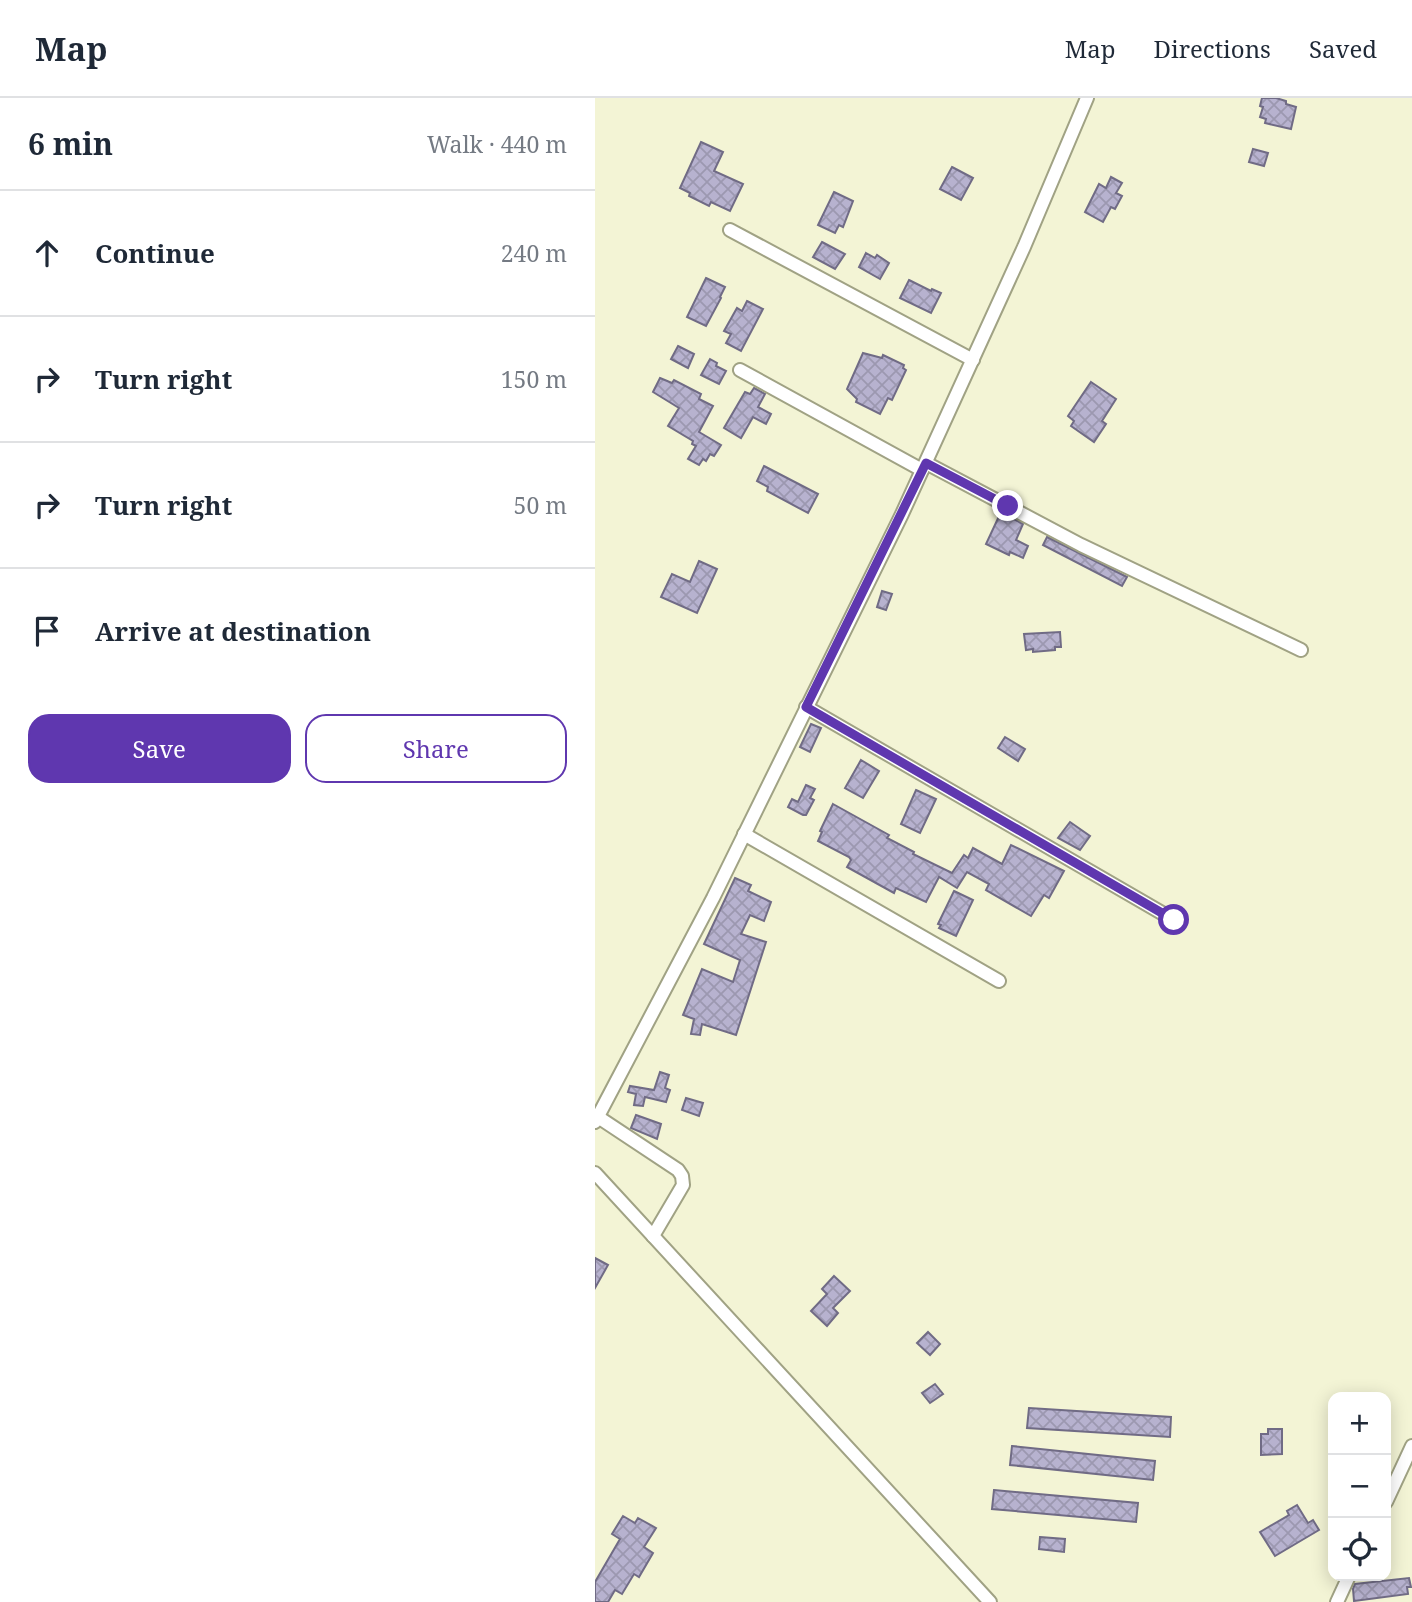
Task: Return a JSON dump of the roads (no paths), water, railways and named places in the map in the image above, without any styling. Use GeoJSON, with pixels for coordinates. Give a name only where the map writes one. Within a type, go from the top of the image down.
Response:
{"type":"FeatureCollection","features":[{"type":"Feature","properties":{"kind":"street"},"geometry":{"type":"LineString","coordinates":[[653,1236],[683,1185],[682,1176],[678,1170],[596,1120],[707,910],[924,467],[1063,160],[1087,98]]}},
{"type":"Feature","properties":{"kind":"street"},"geometry":{"type":"LineString","coordinates":[[730,230],[973,360]]}},
{"type":"Feature","properties":{"kind":"street"},"geometry":{"type":"LineString","coordinates":[[740,370],[924,467],[1301,650]]}},
{"type":"Feature","properties":{"kind":"street"},"geometry":{"type":"LineString","coordinates":[[806,707],[1174,920]]}},
{"type":"Feature","properties":{"kind":"street"},"geometry":{"type":"LineString","coordinates":[[744,834],[999,981]]}},
{"type":"Feature","properties":{"kind":"street"},"geometry":{"type":"LineString","coordinates":[[595,1173],[989,1602]]}},
{"type":"Feature","properties":{"kind":"street"},"geometry":{"type":"LineString","coordinates":[[1391,1491],[1412,1446]]}},
{"type":"Feature","properties":{"kind":"street"},"geometry":{"type":"LineString","coordinates":[[1337,1602],[1347,1581]]}}]}
